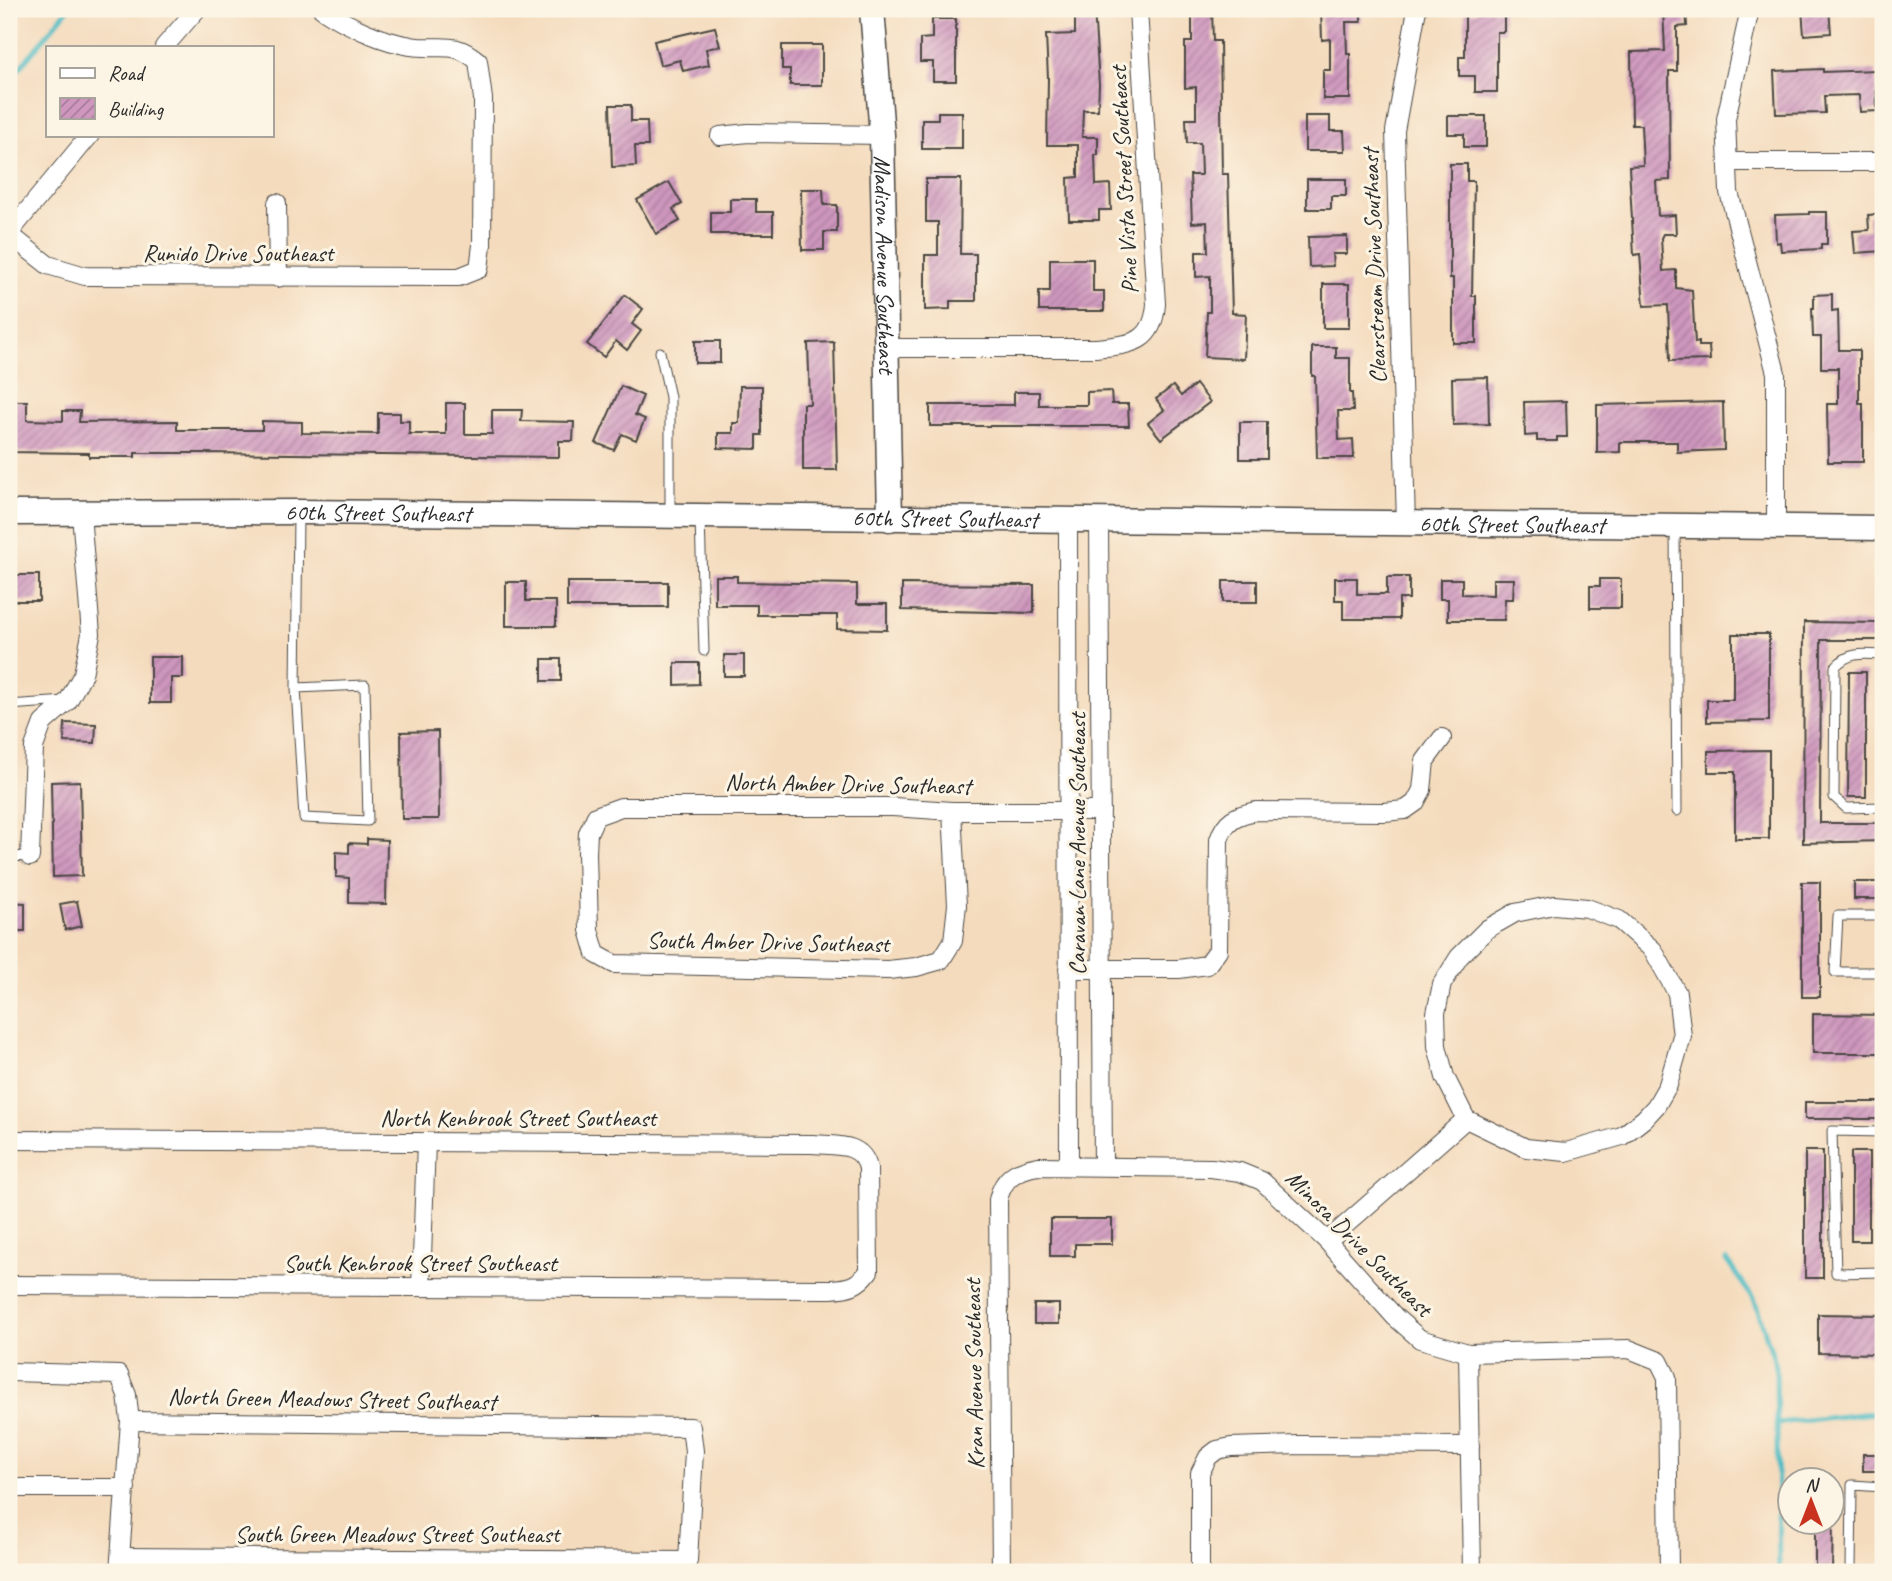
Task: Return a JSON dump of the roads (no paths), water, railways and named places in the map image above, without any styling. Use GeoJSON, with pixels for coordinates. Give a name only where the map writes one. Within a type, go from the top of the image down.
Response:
{"type":"FeatureCollection","features":[{"type":"Feature","properties":{"kind":"main road","name":"Madison Avenue Southeast"},"geometry":{"type":"LineString","coordinates":[[872,9],[881,135],[890,519]]}},
{"type":"Feature","properties":{"kind":"main road","name":"60th Street Southeast"},"geometry":{"type":"LineString","coordinates":[[9,513],[298,512],[1883,528]]}},
{"type":"Feature","properties":{"kind":"street"},"geometry":{"type":"LineString","coordinates":[[165,46],[197,9]]}},
{"type":"Feature","properties":{"kind":"street","name":"Runido Drive Southeast"},"geometry":{"type":"LineString","coordinates":[[9,234],[48,265],[85,276],[459,277],[479,270],[482,245],[483,99],[478,61],[455,47],[411,47],[348,24],[322,9]]}},
{"type":"Feature","properties":{"kind":"street","name":"Pine Vista Street Southeast"},"geometry":{"type":"LineString","coordinates":[[885,348],[1096,348],[1126,344],[1144,338],[1155,320],[1156,294],[1138,9]]}},
{"type":"Feature","properties":{"kind":"street","name":"Clearstream Drive Southeast"},"geometry":{"type":"LineString","coordinates":[[1406,524],[1395,131],[1417,9]]}},
{"type":"Feature","properties":{"kind":"street"},"geometry":{"type":"LineString","coordinates":[[1751,9],[1726,119],[1729,192],[1776,373],[1776,527]]}},
{"type":"Feature","properties":{"kind":"street"},"geometry":{"type":"LineString","coordinates":[[720,136],[748,133],[881,135]]}},
{"type":"Feature","properties":{"kind":"street"},"geometry":{"type":"LineString","coordinates":[[9,234],[89,136]]}},
{"type":"Feature","properties":{"kind":"street"},"geometry":{"type":"LineString","coordinates":[[1728,162],[1877,162]]}},
{"type":"Feature","properties":{"kind":"street"},"geometry":{"type":"LineString","coordinates":[[277,203],[278,278]]}},
{"type":"Feature","properties":{"kind":"street"},"geometry":{"type":"LineString","coordinates":[[30,856],[34,747],[43,723],[68,701],[83,674],[91,634],[81,513]]}},
{"type":"Feature","properties":{"kind":"street","name":"Caravan Lane Avenue Southeast"},"geometry":{"type":"LineString","coordinates":[[1068,521],[1069,1166]]}},
{"type":"Feature","properties":{"kind":"street","name":"Caravan Lane Avenue Southeast"},"geometry":{"type":"LineString","coordinates":[[1099,521],[1103,1166]]}},
{"type":"Feature","properties":{"kind":"street"},"geometry":{"type":"LineString","coordinates":[[1068,969],[1179,970],[1207,965],[1218,950],[1219,840],[1222,829],[1230,819],[1256,811],[1405,810],[1415,803],[1422,790],[1425,761],[1442,738]]}},
{"type":"Feature","properties":{"kind":"street","name":"North Amber Drive Southeast"},"geometry":{"type":"LineString","coordinates":[[596,954],[589,929],[588,833],[596,816],[621,807],[894,807],[952,811],[1101,811]]}},
{"type":"Feature","properties":{"kind":"street","name":"South Amber Drive Southeast"},"geometry":{"type":"LineString","coordinates":[[596,954],[614,964],[888,970],[916,967],[941,960],[953,941],[957,905],[952,811]]}},
{"type":"Feature","properties":{"kind":"street"},"geometry":{"type":"LineString","coordinates":[[1554,905],[1587,908],[1619,920],[1654,950],[1677,993],[1682,1036],[1668,1086],[1644,1119],[1622,1136],[1566,1152],[1525,1148],[1466,1119],[1445,1077],[1437,1046],[1436,1013],[1442,984],[1459,957],[1487,929],[1515,913],[1554,905]]}},
{"type":"Feature","properties":{"kind":"street"},"geometry":{"type":"LineString","coordinates":[[1327,1241],[1466,1119]]}},
{"type":"Feature","properties":{"kind":"street","name":"North Kenbrook Street Southeast"},"geometry":{"type":"LineString","coordinates":[[9,1140],[813,1144],[846,1147],[859,1151],[866,1157],[869,1271],[860,1284],[847,1289],[831,1289]]}},
{"type":"Feature","properties":{"kind":"street"},"geometry":{"type":"LineString","coordinates":[[421,1287],[426,1142]]}},
{"type":"Feature","properties":{"kind":"street","name":"Minosa Drive Southeast"},"geometry":{"type":"LineString","coordinates":[[1008,1179],[1020,1170],[1038,1166],[1212,1168],[1240,1172],[1262,1181],[1327,1241],[1395,1317],[1420,1339],[1468,1353],[1629,1349],[1659,1362],[1667,1377],[1669,1572]]}},
{"type":"Feature","properties":{"kind":"street","name":"Kran Avenue Southeast"},"geometry":{"type":"LineString","coordinates":[[1000,1572],[998,1233],[1000,1189],[1008,1179]]}},
{"type":"Feature","properties":{"kind":"street","name":"South Kenbrook Street Southeast"},"geometry":{"type":"LineString","coordinates":[[9,1285],[831,1289]]}},
{"type":"Feature","properties":{"kind":"street"},"geometry":{"type":"LineString","coordinates":[[1468,1353],[1472,1572]]}},
{"type":"Feature","properties":{"kind":"street"},"geometry":{"type":"LineString","coordinates":[[9,1372],[119,1376],[127,1395],[131,1421],[120,1564]]}},
{"type":"Feature","properties":{"kind":"street","name":"North Green Meadows Street Southeast"},"geometry":{"type":"LineString","coordinates":[[131,1421],[691,1427],[694,1451],[688,1561]]}},
{"type":"Feature","properties":{"kind":"street"},"geometry":{"type":"LineString","coordinates":[[1200,1572],[1199,1473],[1208,1457],[1217,1450],[1231,1447],[1301,1445],[1469,1446]]}},
{"type":"Feature","properties":{"kind":"street"},"geometry":{"type":"LineString","coordinates":[[9,1488],[126,1488]]}},
{"type":"Feature","properties":{"kind":"street","name":"South Green Meadows Street Southeast"},"geometry":{"type":"LineString","coordinates":[[120,1564],[688,1561]]}},
{"type":"Feature","properties":{"kind":"lane"},"geometry":{"type":"LineString","coordinates":[[660,352],[670,397],[670,516]]}},
{"type":"Feature","properties":{"kind":"lane"},"geometry":{"type":"LineString","coordinates":[[296,688],[365,685],[368,821],[304,818],[296,688],[298,512]]}},
{"type":"Feature","properties":{"kind":"lane"},"geometry":{"type":"LineString","coordinates":[[700,517],[704,651]]}},
{"type":"Feature","properties":{"kind":"lane"},"geometry":{"type":"LineString","coordinates":[[1675,527],[1677,811]]}},
{"type":"Feature","properties":{"kind":"lane"},"geometry":{"type":"LineString","coordinates":[[1883,655],[1861,654],[1843,658],[1835,667],[1834,797],[1846,808],[1883,807]]}},
{"type":"Feature","properties":{"kind":"lane"},"geometry":{"type":"LineString","coordinates":[[9,705],[68,701]]}},
{"type":"Feature","properties":{"kind":"lane"},"geometry":{"type":"LineString","coordinates":[[9,856],[30,856]]}},
{"type":"Feature","properties":{"kind":"lane"},"geometry":{"type":"LineString","coordinates":[[1883,916],[1838,916],[1835,972],[1883,972]]}},
{"type":"Feature","properties":{"kind":"lane"},"geometry":{"type":"LineString","coordinates":[[1883,1132],[1832,1131],[1836,1273],[1883,1272]]}},
{"type":"Feature","properties":{"kind":"lane"},"geometry":{"type":"LineString","coordinates":[[1851,1572],[1852,1485],[1883,1487]]}},
{"type":"Feature","properties":{"kind":"waterway"},"geometry":{"type":"LineString","coordinates":[[9,81],[68,9]]}},
{"type":"Feature","properties":{"kind":"waterway"},"geometry":{"type":"LineString","coordinates":[[1726,1260],[1755,1301],[1776,1366],[1779,1572]]}},
{"type":"Feature","properties":{"kind":"waterway"},"geometry":{"type":"LineString","coordinates":[[1777,1423],[1883,1412]]}}]}
